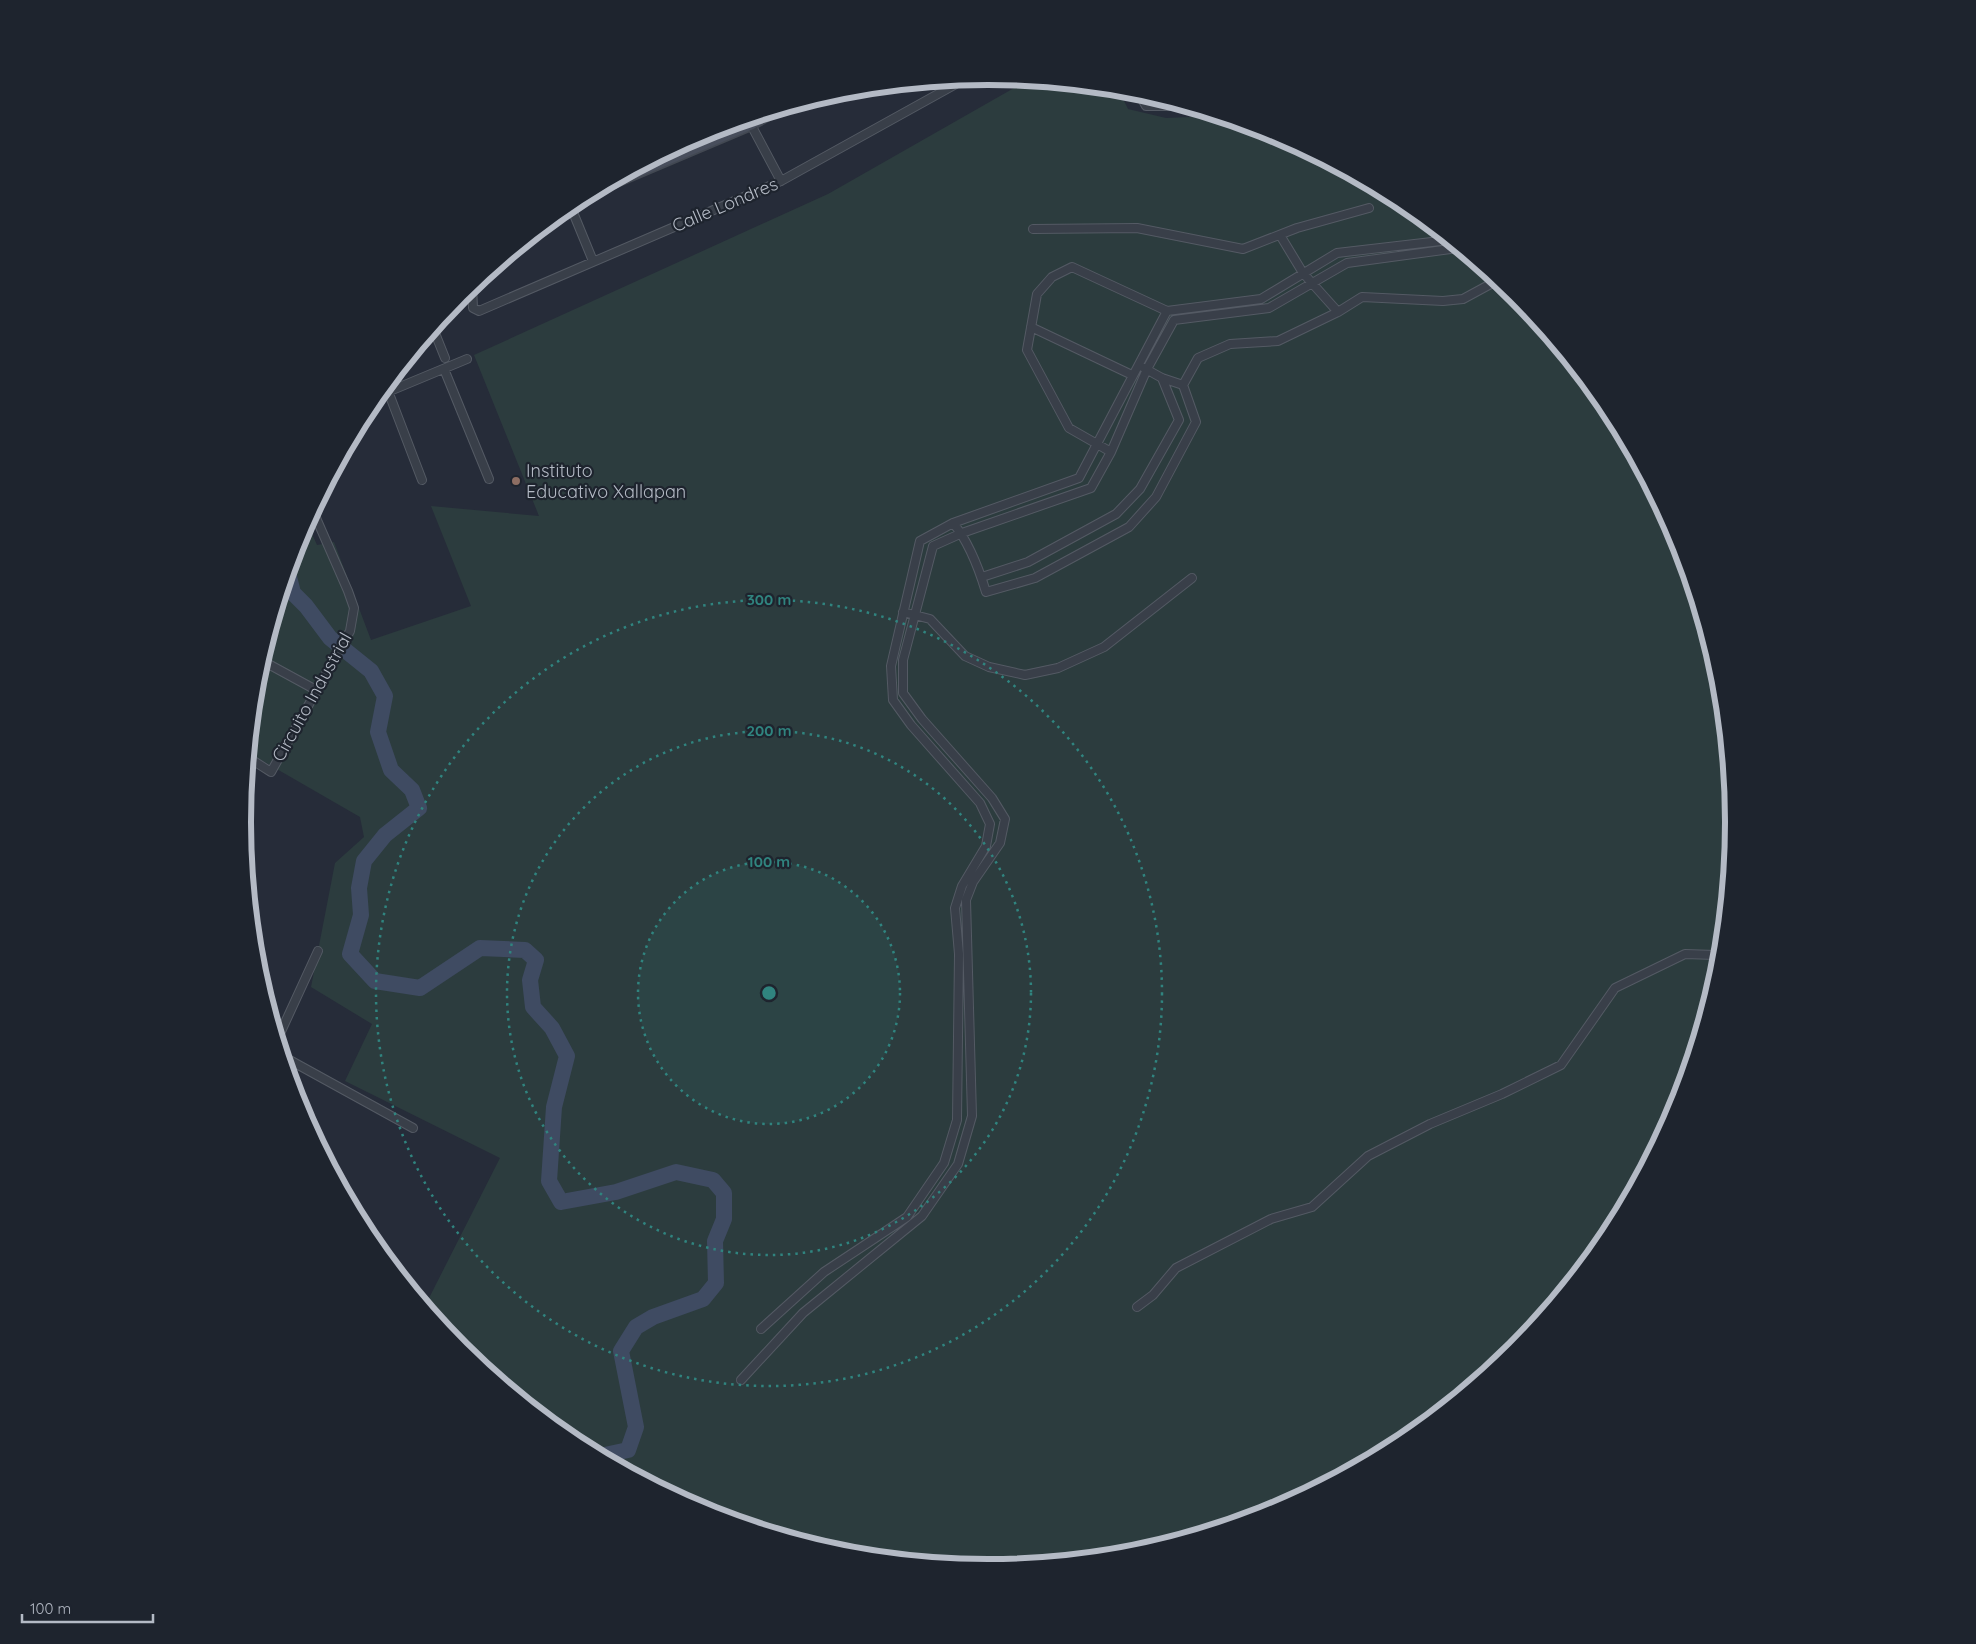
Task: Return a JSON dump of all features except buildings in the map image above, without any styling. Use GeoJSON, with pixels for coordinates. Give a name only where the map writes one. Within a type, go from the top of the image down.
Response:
{"type":"FeatureCollection","features":[{"type":"Feature","properties":{"kind":"street","name":"Calle Londres"},"geometry":{"type":"LineString","coordinates":[[472,296],[473,308],[479,311],[781,181],[948,87]]}},
{"type":"Feature","properties":{"kind":"street"},"geometry":{"type":"LineString","coordinates":[[1144,102],[1146,106],[1162,106]]}},
{"type":"Feature","properties":{"kind":"street"},"geometry":{"type":"LineString","coordinates":[[751,124],[781,181]]}},
{"type":"Feature","properties":{"kind":"street"},"geometry":{"type":"LineString","coordinates":[[1033,229],[1137,228],[1243,249],[1297,228],[1369,208]]}},
{"type":"Feature","properties":{"kind":"street"},"geometry":{"type":"LineString","coordinates":[[573,213],[593,261]]}},
{"type":"Feature","properties":{"kind":"street"},"geometry":{"type":"LineString","coordinates":[[1280,235],[1303,273],[1338,312]]}},
{"type":"Feature","properties":{"kind":"street"},"geometry":{"type":"LineString","coordinates":[[1111,452],[1069,428],[1027,350],[1037,294],[1052,276],[1072,267],[1167,311],[1261,299],[1337,253],[1442,241]]}},
{"type":"Feature","properties":{"kind":"street"},"geometry":{"type":"LineString","coordinates":[[741,1380],[803,1313],[922,1216],[958,1164],[972,1116],[966,900],[973,882],[1000,843],[1005,819],[992,798],[922,719],[903,693],[904,660],[933,546],[962,533],[1092,488],[1111,452],[1147,369],[1174,320],[1270,308],[1347,263],[1451,249]]}},
{"type":"Feature","properties":{"kind":"street"},"geometry":{"type":"LineString","coordinates":[[953,523],[962,533],[982,577],[986,592],[1035,578],[1129,527],[1156,497],[1196,422],[1183,385],[1198,358],[1230,344],[1278,341],[1338,312],[1362,297],[1444,301],[1463,299],[1491,284]]}},
{"type":"Feature","properties":{"kind":"street"},"geometry":{"type":"LineString","coordinates":[[761,1329],[824,1272],[906,1218],[944,1163],[957,1120],[958,954],[955,908],[962,886],[986,846],[990,824],[980,803],[910,725],[892,700],[891,666],[920,541],[953,523],[1079,478],[1167,311]]}},
{"type":"Feature","properties":{"kind":"street"},"geometry":{"type":"LineString","coordinates":[[1031,327],[1132,375]]}},
{"type":"Feature","properties":{"kind":"street"},"geometry":{"type":"LineString","coordinates":[[436,334],[445,358]]}},
{"type":"Feature","properties":{"kind":"street"},"geometry":{"type":"LineString","coordinates":[[391,390],[467,359]]}},
{"type":"Feature","properties":{"kind":"street"},"geometry":{"type":"LineString","coordinates":[[1137,366],[1147,369],[1162,378],[1183,385]]}},
{"type":"Feature","properties":{"kind":"street"},"geometry":{"type":"LineString","coordinates":[[444,369],[489,479]]}},
{"type":"Feature","properties":{"kind":"street"},"geometry":{"type":"LineString","coordinates":[[982,577],[1028,562],[1116,514],[1140,489],[1179,420],[1162,378]]}},
{"type":"Feature","properties":{"kind":"street"},"geometry":{"type":"LineString","coordinates":[[389,393],[422,480]]}},
{"type":"Feature","properties":{"kind":"street","name":"Circuito Industrial"},"geometry":{"type":"LineString","coordinates":[[254,761],[271,772],[350,631],[354,608],[317,519]]}},
{"type":"Feature","properties":{"kind":"street"},"geometry":{"type":"LineString","coordinates":[[903,612],[930,619],[965,656],[989,667],[1024,675],[1058,668],[1104,648],[1192,578]]}},
{"type":"Feature","properties":{"kind":"street"},"geometry":{"type":"LineString","coordinates":[[268,664],[316,690]]}},
{"type":"Feature","properties":{"kind":"street"},"geometry":{"type":"LineString","coordinates":[[281,1031],[318,952]]}},
{"type":"Feature","properties":{"kind":"street"},"geometry":{"type":"LineString","coordinates":[[1137,1307],[1153,1295],[1176,1268],[1271,1219],[1312,1207],[1368,1156],[1430,1124],[1502,1094],[1561,1065],[1615,988],[1686,954],[1713,955]]}},
{"type":"Feature","properties":{"kind":"street"},"geometry":{"type":"LineString","coordinates":[[291,1061],[413,1128]]}},
{"type":"Feature","properties":{"kind":"shaded area"},"geometry":{"type":"Polygon","coordinates":[[[1017,86],[1084,91],[1122,97],[1128,109],[1166,118],[1201,117],[1270,141],[1286,148],[1286,151],[1291,151],[1314,161],[1397,209],[1437,237],[1509,301],[1573,373],[1601,413],[1649,496],[1669,540],[1686,585],[1700,631],[1711,678],[1719,726],[1723,774],[1725,822],[1719,918],[1711,966],[1700,1013],[1686,1059],[1669,1104],[1649,1148],[1626,1191],[1573,1271],[1542,1308],[1474,1376],[1437,1407],[1397,1435],[1314,1483],[1270,1503],[1225,1520],[1179,1534],[1132,1545],[1084,1553],[1036,1557],[988,1559],[892,1553],[844,1545],[797,1534],[751,1520],[706,1503],[662,1483],[619,1460],[579,1435],[539,1407],[502,1376],[467,1343],[428,1301],[500,1158],[345,1081],[372,1024],[311,987],[335,863],[364,837],[360,817],[254,756],[257,726],[265,678],[276,631],[290,585],[311,532],[317,545],[334,542],[371,640],[471,606],[431,506],[539,516],[474,355],[828,194],[1017,86]]]}},
{"type":"Feature","properties":{"kind":"waterway"},"geometry":{"type":"LineString","coordinates":[[291,583],[293,593],[306,606],[330,638],[371,671],[385,696],[378,732],[391,770],[412,790],[419,808],[385,835],[364,861],[359,888],[361,915],[350,954],[375,981],[420,988],[480,948],[525,950],[536,960],[530,980],[533,1007],[552,1028],[567,1056],[554,1107],[549,1181],[561,1202],[616,1192],[676,1172],[713,1180],[724,1193],[724,1219],[715,1241],[716,1283],[703,1299],[653,1317],[636,1327],[621,1351],[636,1427],[628,1450],[609,1454]]}},
{"type":"Feature","properties":{"kind":"place","name":"Instituto Educativo Xallapan"},"geometry":{"type":"Point","coordinates":[516,481]}}]}
